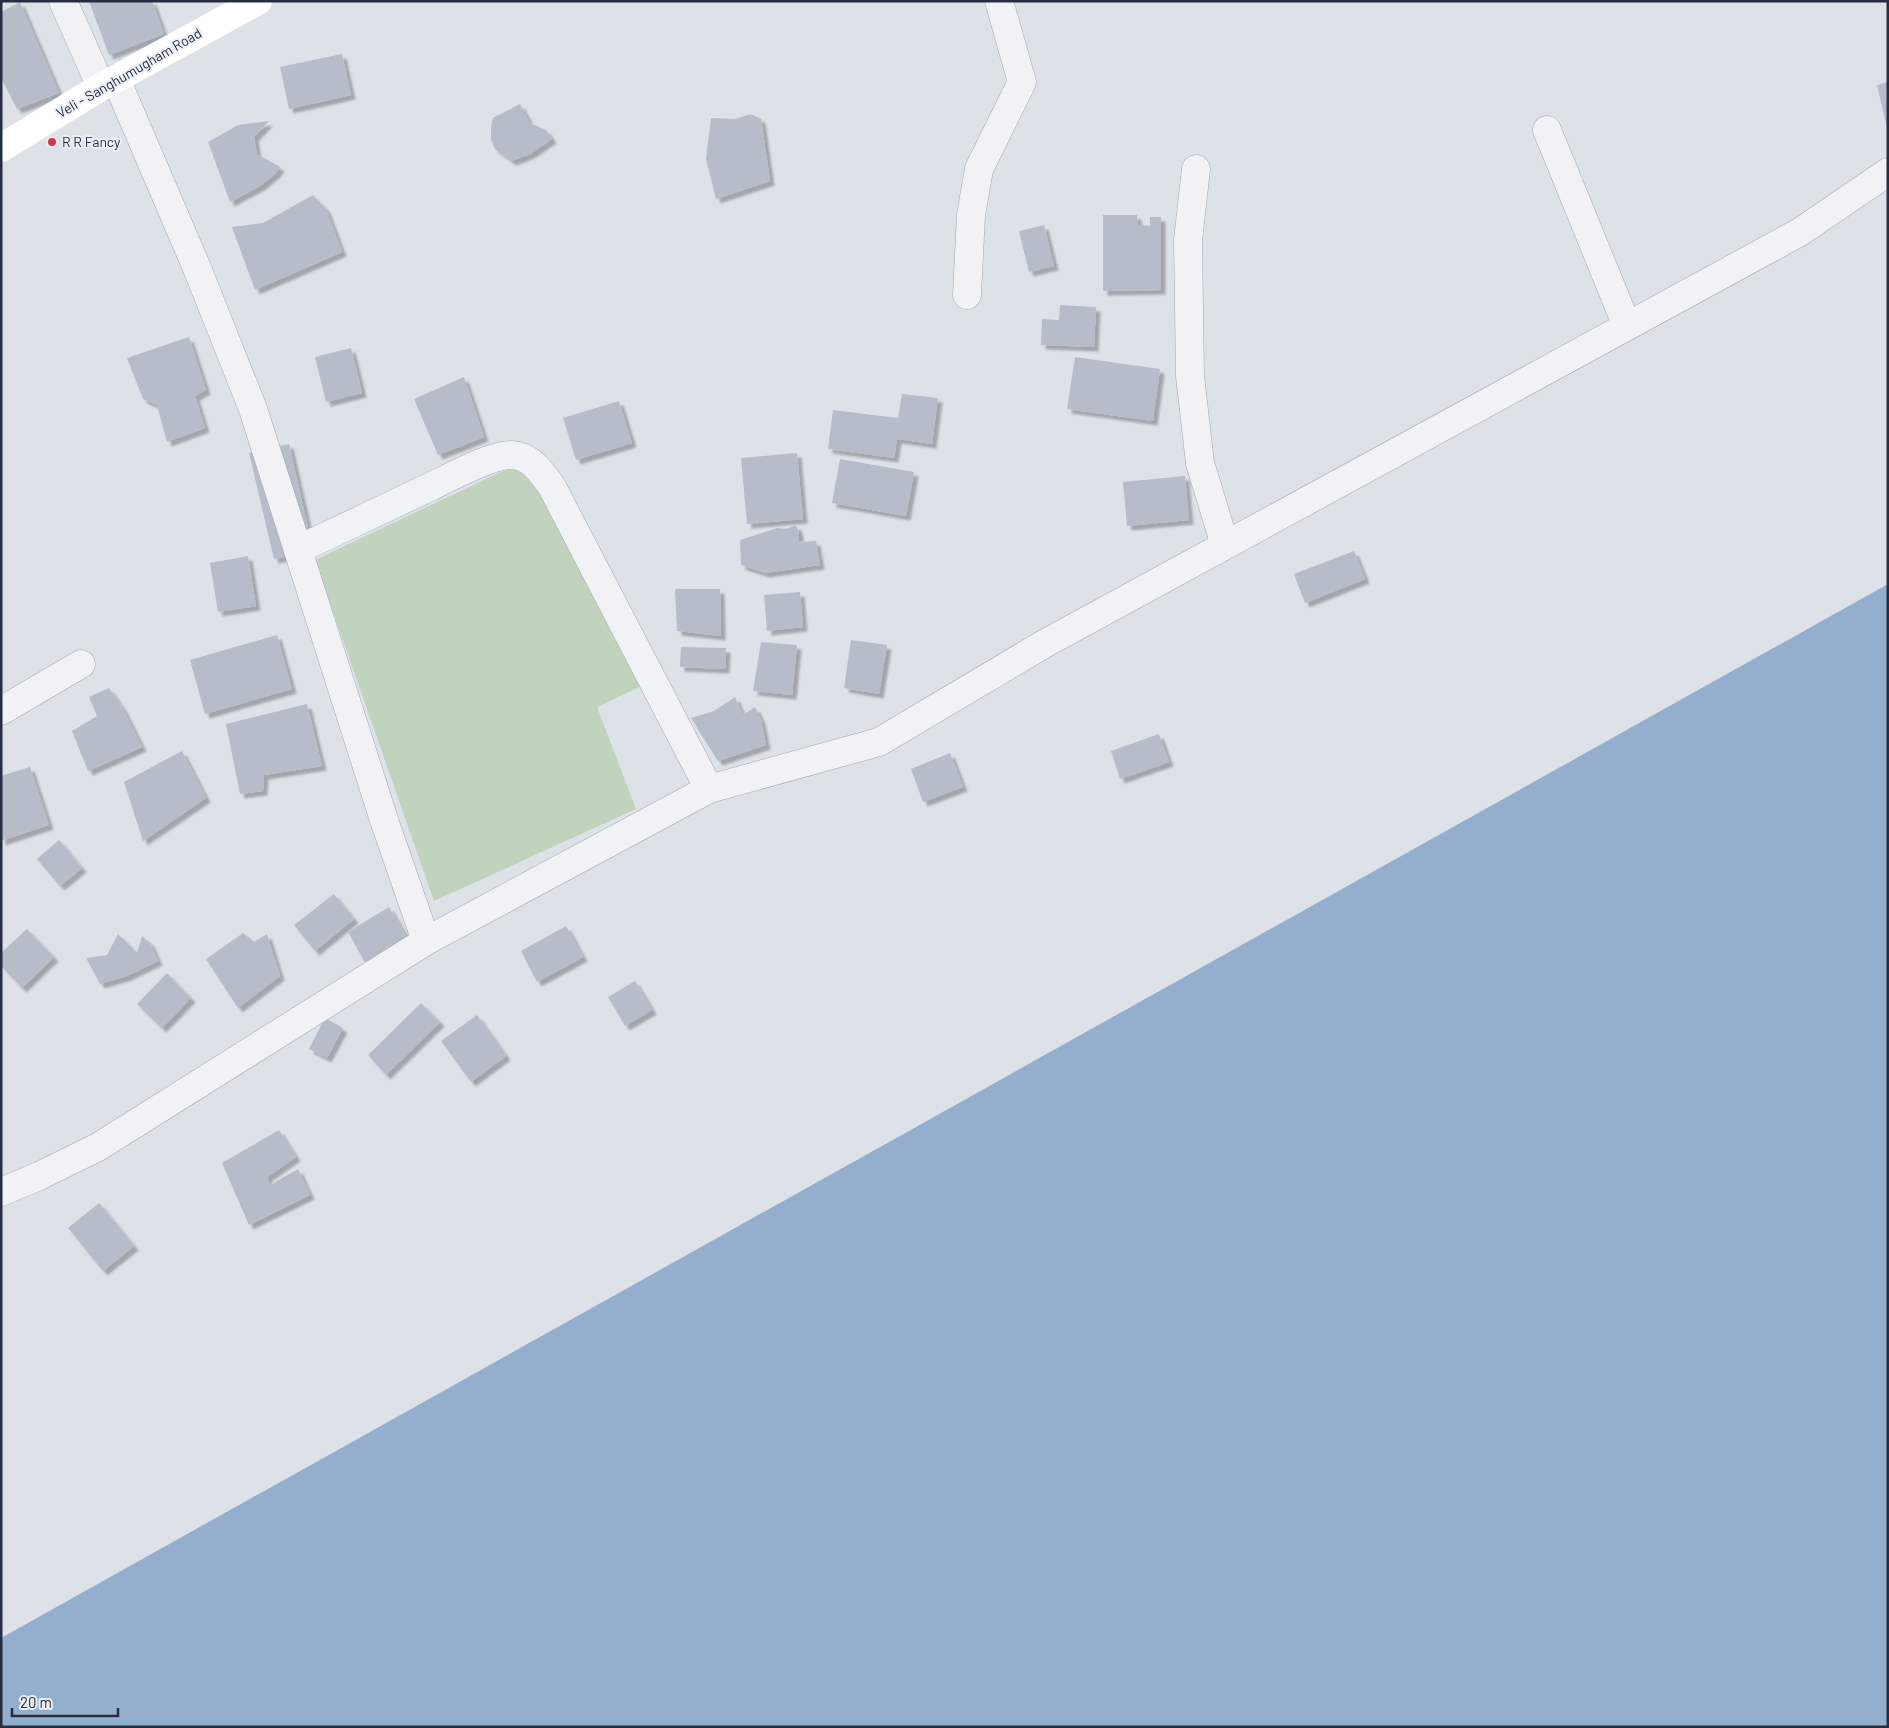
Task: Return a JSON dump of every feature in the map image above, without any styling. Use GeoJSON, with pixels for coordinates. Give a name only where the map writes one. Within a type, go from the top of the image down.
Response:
{"type":"FeatureCollection","features":[{"type":"Feature","properties":{"kind":"main road","name":"Veli - Sanghumugham Road"},"geometry":{"type":"LineString","coordinates":[[1,148],[109,83],[258,1]]}},
{"type":"Feature","properties":{"kind":"street"},"geometry":{"type":"LineString","coordinates":[[62,1],[109,83],[197,268],[254,409],[384,820],[426,941]]}},
{"type":"Feature","properties":{"kind":"street"},"geometry":{"type":"LineString","coordinates":[[967,295],[972,215],[980,169],[1022,82],[999,1]]}},
{"type":"Feature","properties":{"kind":"street"},"geometry":{"type":"LineString","coordinates":[[1547,130],[1627,326]]}},
{"type":"Feature","properties":{"kind":"street"},"geometry":{"type":"LineString","coordinates":[[1196,169],[1188,240],[1190,376],[1200,463],[1225,546]]}},
{"type":"Feature","properties":{"kind":"street"},"geometry":{"type":"LineString","coordinates":[[1,1192],[98,1147],[426,941],[709,789],[879,742],[1044,644],[1800,232],[1888,172]]}},
{"type":"Feature","properties":{"kind":"street"},"geometry":{"type":"LineString","coordinates":[[299,549],[453,476],[498,457],[513,455],[524,458],[537,466],[552,487],[709,789]]}},
{"type":"Feature","properties":{"kind":"street"},"geometry":{"type":"LineString","coordinates":[[1,711],[81,664]]}},
{"type":"Feature","properties":{"kind":"green space"},"geometry":{"type":"Polygon","coordinates":[[[524,461],[640,687],[597,707],[636,809],[434,901],[315,560],[524,461]]]}},
{"type":"Feature","properties":{"kind":"water"},"geometry":{"type":"Polygon","coordinates":[[[1888,584],[1888,1727],[1,1727],[1,1638],[1888,584]]]}},
{"type":"Feature","properties":{"kind":"building"},"geometry":{"type":"Polygon","coordinates":[[[89,1],[152,1],[164,34],[109,55],[89,1]]]}},
{"type":"Feature","properties":{"kind":"building"},"geometry":{"type":"Polygon","coordinates":[[[20,2],[59,93],[17,109],[1,78],[1,12],[20,2]]]}},
{"type":"Feature","properties":{"kind":"building"},"geometry":{"type":"Polygon","coordinates":[[[342,54],[351,95],[289,109],[280,67],[342,54]]]}},
{"type":"Feature","properties":{"kind":"building"},"geometry":{"type":"Polygon","coordinates":[[[1888,82],[1888,128],[1887,128],[1877,85],[1888,82]]]}},
{"type":"Feature","properties":{"kind":"building"},"geometry":{"type":"Polygon","coordinates":[[[520,104],[530,123],[546,130],[552,139],[530,154],[512,161],[495,149],[491,139],[491,127],[493,118],[520,104]]]}},
{"type":"Feature","properties":{"kind":"building"},"geometry":{"type":"Polygon","coordinates":[[[750,114],[761,119],[770,181],[716,199],[706,159],[711,118],[735,119],[750,114]]]}},
{"type":"Feature","properties":{"kind":"building"},"geometry":{"type":"Polygon","coordinates":[[[269,121],[254,137],[257,154],[280,167],[275,174],[260,186],[230,202],[208,142],[238,125],[269,121]]]}},
{"type":"Feature","properties":{"kind":"building"},"geometry":{"type":"Polygon","coordinates":[[[313,195],[326,209],[342,252],[255,290],[232,227],[263,223],[313,195]]]}},
{"type":"Feature","properties":{"kind":"building"},"geometry":{"type":"Polygon","coordinates":[[[1103,215],[1137,215],[1138,225],[1150,226],[1150,217],[1161,217],[1161,290],[1103,291],[1103,215]]]}},
{"type":"Feature","properties":{"kind":"building"},"geometry":{"type":"Polygon","coordinates":[[[1044,225],[1054,266],[1029,272],[1019,231],[1044,225]]]}},
{"type":"Feature","properties":{"kind":"building"},"geometry":{"type":"Polygon","coordinates":[[[1060,305],[1096,307],[1094,347],[1041,345],[1042,319],[1059,320],[1060,305]]]}},
{"type":"Feature","properties":{"kind":"building"},"geometry":{"type":"Polygon","coordinates":[[[189,337],[206,390],[195,396],[205,428],[167,442],[157,405],[143,399],[127,358],[189,337]]]}},
{"type":"Feature","properties":{"kind":"building"},"geometry":{"type":"Polygon","coordinates":[[[351,348],[362,393],[326,402],[315,357],[351,348]]]}},
{"type":"Feature","properties":{"kind":"building"},"geometry":{"type":"Polygon","coordinates":[[[1075,357],[1160,369],[1153,421],[1067,409],[1075,357]]]}},
{"type":"Feature","properties":{"kind":"building"},"geometry":{"type":"Polygon","coordinates":[[[464,377],[484,437],[438,455],[414,399],[464,377]]]}},
{"type":"Feature","properties":{"kind":"building"},"geometry":{"type":"Polygon","coordinates":[[[902,394],[938,398],[932,444],[897,439],[894,458],[828,449],[833,410],[898,418],[902,394]]]}},
{"type":"Feature","properties":{"kind":"building"},"geometry":{"type":"Polygon","coordinates":[[[619,401],[632,443],[576,460],[563,418],[619,401]]]}},
{"type":"Feature","properties":{"kind":"building"},"geometry":{"type":"Polygon","coordinates":[[[289,444],[313,550],[274,559],[249,453],[289,444]]]}},
{"type":"Feature","properties":{"kind":"building"},"geometry":{"type":"Polygon","coordinates":[[[797,453],[803,519],[747,524],[741,458],[797,453]]]}},
{"type":"Feature","properties":{"kind":"building"},"geometry":{"type":"Polygon","coordinates":[[[840,459],[914,472],[906,516],[832,503],[840,459]]]}},
{"type":"Feature","properties":{"kind":"building"},"geometry":{"type":"Polygon","coordinates":[[[1185,476],[1189,520],[1127,526],[1123,482],[1185,476]]]}},
{"type":"Feature","properties":{"kind":"building"},"geometry":{"type":"Polygon","coordinates":[[[796,525],[799,532],[799,542],[816,541],[820,565],[765,573],[741,565],[740,540],[777,528],[786,529],[796,525]]]}},
{"type":"Feature","properties":{"kind":"building"},"geometry":{"type":"Polygon","coordinates":[[[1354,551],[1365,579],[1305,603],[1294,574],[1354,551]]]}},
{"type":"Feature","properties":{"kind":"building"},"geometry":{"type":"Polygon","coordinates":[[[248,556],[256,606],[218,612],[210,563],[248,556]]]}},
{"type":"Feature","properties":{"kind":"building"},"geometry":{"type":"Polygon","coordinates":[[[675,589],[720,589],[721,636],[677,631],[675,589]]]}},
{"type":"Feature","properties":{"kind":"building"},"geometry":{"type":"Polygon","coordinates":[[[800,592],[803,627],[767,631],[764,595],[800,592]]]}},
{"type":"Feature","properties":{"kind":"building"},"geometry":{"type":"Polygon","coordinates":[[[277,635],[292,689],[205,714],[190,660],[277,635]]]}},
{"type":"Feature","properties":{"kind":"building"},"geometry":{"type":"Polygon","coordinates":[[[851,640],[887,645],[879,694],[844,688],[851,640]]]}},
{"type":"Feature","properties":{"kind":"building"},"geometry":{"type":"Polygon","coordinates":[[[761,642],[797,645],[792,695],[753,691],[761,642]]]}},
{"type":"Feature","properties":{"kind":"building"},"geometry":{"type":"Polygon","coordinates":[[[681,647],[726,648],[725,669],[680,667],[681,647]]]}},
{"type":"Feature","properties":{"kind":"building"},"geometry":{"type":"Polygon","coordinates":[[[109,688],[122,707],[142,747],[88,771],[72,731],[97,716],[89,697],[109,688]]]}},
{"type":"Feature","properties":{"kind":"building"},"geometry":{"type":"Polygon","coordinates":[[[735,697],[743,715],[755,707],[761,720],[766,745],[718,761],[691,718],[714,711],[735,697]]]}},
{"type":"Feature","properties":{"kind":"building"},"geometry":{"type":"Polygon","coordinates":[[[307,704],[322,766],[264,775],[263,791],[240,794],[226,724],[307,704]]]}},
{"type":"Feature","properties":{"kind":"building"},"geometry":{"type":"Polygon","coordinates":[[[1159,734],[1169,762],[1120,779],[1111,751],[1159,734]]]}},
{"type":"Feature","properties":{"kind":"building"},"geometry":{"type":"Polygon","coordinates":[[[182,751],[206,798],[143,841],[124,782],[182,751]]]}},
{"type":"Feature","properties":{"kind":"building"},"geometry":{"type":"Polygon","coordinates":[[[950,753],[963,787],[923,802],[911,769],[950,753]]]}},
{"type":"Feature","properties":{"kind":"building"},"geometry":{"type":"Polygon","coordinates":[[[30,767],[49,825],[1,841],[1,776],[30,767]]]}},
{"type":"Feature","properties":{"kind":"building"},"geometry":{"type":"Polygon","coordinates":[[[59,840],[82,868],[60,886],[37,859],[59,840]]]}},
{"type":"Feature","properties":{"kind":"building"},"geometry":{"type":"Polygon","coordinates":[[[334,894],[354,919],[315,951],[294,925],[334,894]]]}},
{"type":"Feature","properties":{"kind":"building"},"geometry":{"type":"Polygon","coordinates":[[[389,907],[409,941],[367,966],[348,932],[389,907]]]}},
{"type":"Feature","properties":{"kind":"building"},"geometry":{"type":"Polygon","coordinates":[[[566,926],[583,957],[537,982],[521,951],[566,926]]]}},
{"type":"Feature","properties":{"kind":"building"},"geometry":{"type":"Polygon","coordinates":[[[27,929],[54,957],[22,988],[1,966],[1,953],[27,929]]]}},
{"type":"Feature","properties":{"kind":"building"},"geometry":{"type":"Polygon","coordinates":[[[243,933],[254,942],[267,934],[280,976],[238,1008],[206,959],[243,933]]]}},
{"type":"Feature","properties":{"kind":"building"},"geometry":{"type":"Polygon","coordinates":[[[118,934],[137,953],[142,936],[150,943],[158,961],[127,976],[100,984],[86,958],[107,955],[118,934]]]}},
{"type":"Feature","properties":{"kind":"building"},"geometry":{"type":"Polygon","coordinates":[[[167,973],[191,998],[162,1028],[137,1004],[167,973]]]}},
{"type":"Feature","properties":{"kind":"building"},"geometry":{"type":"Polygon","coordinates":[[[635,981],[652,1010],[625,1026],[608,997],[635,981]]]}},
{"type":"Feature","properties":{"kind":"building"},"geometry":{"type":"Polygon","coordinates":[[[421,1003],[440,1022],[386,1075],[368,1055],[421,1003]]]}},
{"type":"Feature","properties":{"kind":"building"},"geometry":{"type":"Polygon","coordinates":[[[477,1015],[506,1056],[471,1082],[441,1041],[477,1015]]]}},
{"type":"Feature","properties":{"kind":"building"},"geometry":{"type":"Polygon","coordinates":[[[325,1018],[343,1028],[327,1058],[309,1049],[325,1018]]]}},
{"type":"Feature","properties":{"kind":"building"},"geometry":{"type":"Polygon","coordinates":[[[279,1130],[296,1157],[267,1177],[270,1185],[298,1169],[310,1195],[249,1225],[222,1163],[279,1130]]]}},
{"type":"Feature","properties":{"kind":"building"},"geometry":{"type":"Polygon","coordinates":[[[99,1203],[134,1246],[103,1271],[68,1228],[99,1203]]]}},
{"type":"Feature","properties":{"kind":"place","name":"R R Fancy"},"geometry":{"type":"Point","coordinates":[52,142]}}]}
